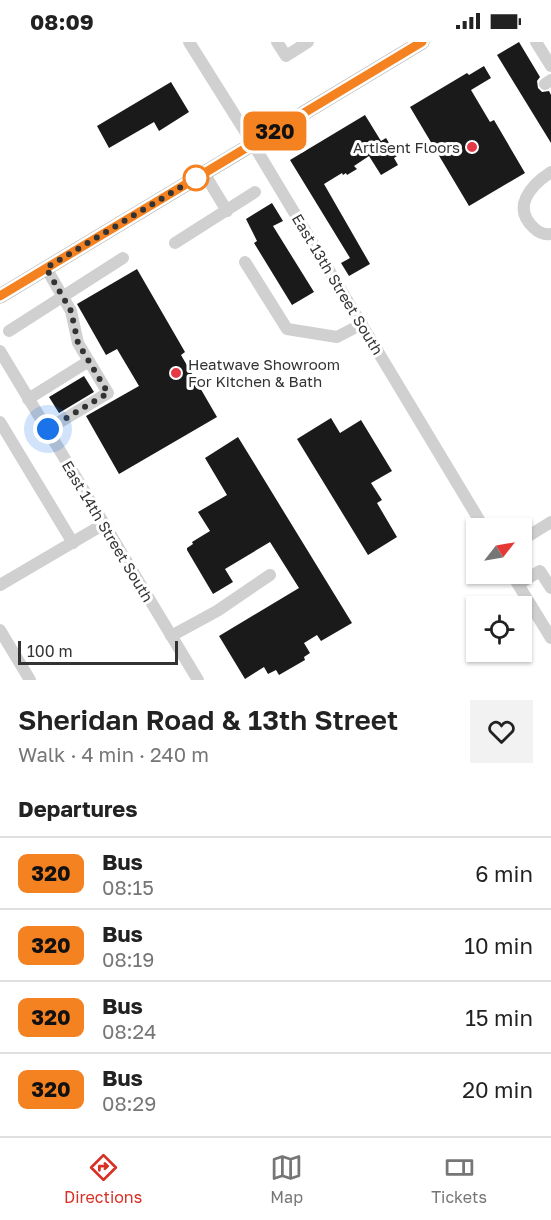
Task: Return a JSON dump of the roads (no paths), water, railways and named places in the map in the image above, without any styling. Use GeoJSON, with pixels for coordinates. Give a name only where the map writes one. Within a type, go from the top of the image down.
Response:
{"type":"FeatureCollection","features":[{"type":"Feature","properties":{"kind":"main road"},"geometry":{"type":"LineString","coordinates":[[0,296],[422,42]]}},
{"type":"Feature","properties":{"kind":"street","name":"East 13th Street South"},"geometry":{"type":"LineString","coordinates":[[189,42],[478,518]]}},
{"type":"Feature","properties":{"kind":"street"},"geometry":{"type":"LineString","coordinates":[[277,42],[286,56],[308,42]]}},
{"type":"Feature","properties":{"kind":"street"},"geometry":{"type":"LineString","coordinates":[[536,42],[551,66]]}},
{"type":"Feature","properties":{"kind":"street"},"geometry":{"type":"LineString","coordinates":[[551,172],[533,186],[525,197],[523,206],[525,216],[537,231],[546,235],[551,234]]}},
{"type":"Feature","properties":{"kind":"street"},"geometry":{"type":"LineString","coordinates":[[204,173],[227,211]]}},
{"type":"Feature","properties":{"kind":"street"},"geometry":{"type":"LineString","coordinates":[[175,243],[255,192]]}},
{"type":"Feature","properties":{"kind":"street"},"geometry":{"type":"LineString","coordinates":[[9,331],[123,258]]}},
{"type":"Feature","properties":{"kind":"street"},"geometry":{"type":"LineString","coordinates":[[245,262],[287,329],[337,337],[362,324]]}},
{"type":"Feature","properties":{"kind":"street"},"geometry":{"type":"LineString","coordinates":[[46,268],[71,311],[78,343],[108,393],[48,429]]}},
{"type":"Feature","properties":{"kind":"street","name":"East 14th Street South"},"geometry":{"type":"LineString","coordinates":[[0,351],[198,680]]}},
{"type":"Feature","properties":{"kind":"street"},"geometry":{"type":"LineString","coordinates":[[28,399],[89,361]]}},
{"type":"Feature","properties":{"kind":"street"},"geometry":{"type":"LineString","coordinates":[[0,422],[73,543]]}},
{"type":"Feature","properties":{"kind":"street"},"geometry":{"type":"LineString","coordinates":[[532,534],[551,522]]}},
{"type":"Feature","properties":{"kind":"street"},"geometry":{"type":"LineString","coordinates":[[0,585],[104,524]]}},
{"type":"Feature","properties":{"kind":"street"},"geometry":{"type":"LineString","coordinates":[[532,573],[540,571],[551,588]]}},
{"type":"Feature","properties":{"kind":"street"},"geometry":{"type":"LineString","coordinates":[[171,636],[217,610],[270,575]]}},
{"type":"Feature","properties":{"kind":"street"},"geometry":{"type":"LineString","coordinates":[[518,584],[551,636]]}},
{"type":"Feature","properties":{"kind":"street"},"geometry":{"type":"LineString","coordinates":[[0,630],[4,644],[30,680]]}},
{"type":"Feature","properties":{"kind":"place","name":"Artisent Floors"},"geometry":{"type":"Point","coordinates":[472,147]}},
{"type":"Feature","properties":{"kind":"place","name":"Heatwave Showroom For Kitchen & Bath"},"geometry":{"type":"Point","coordinates":[176,373]}}]}
